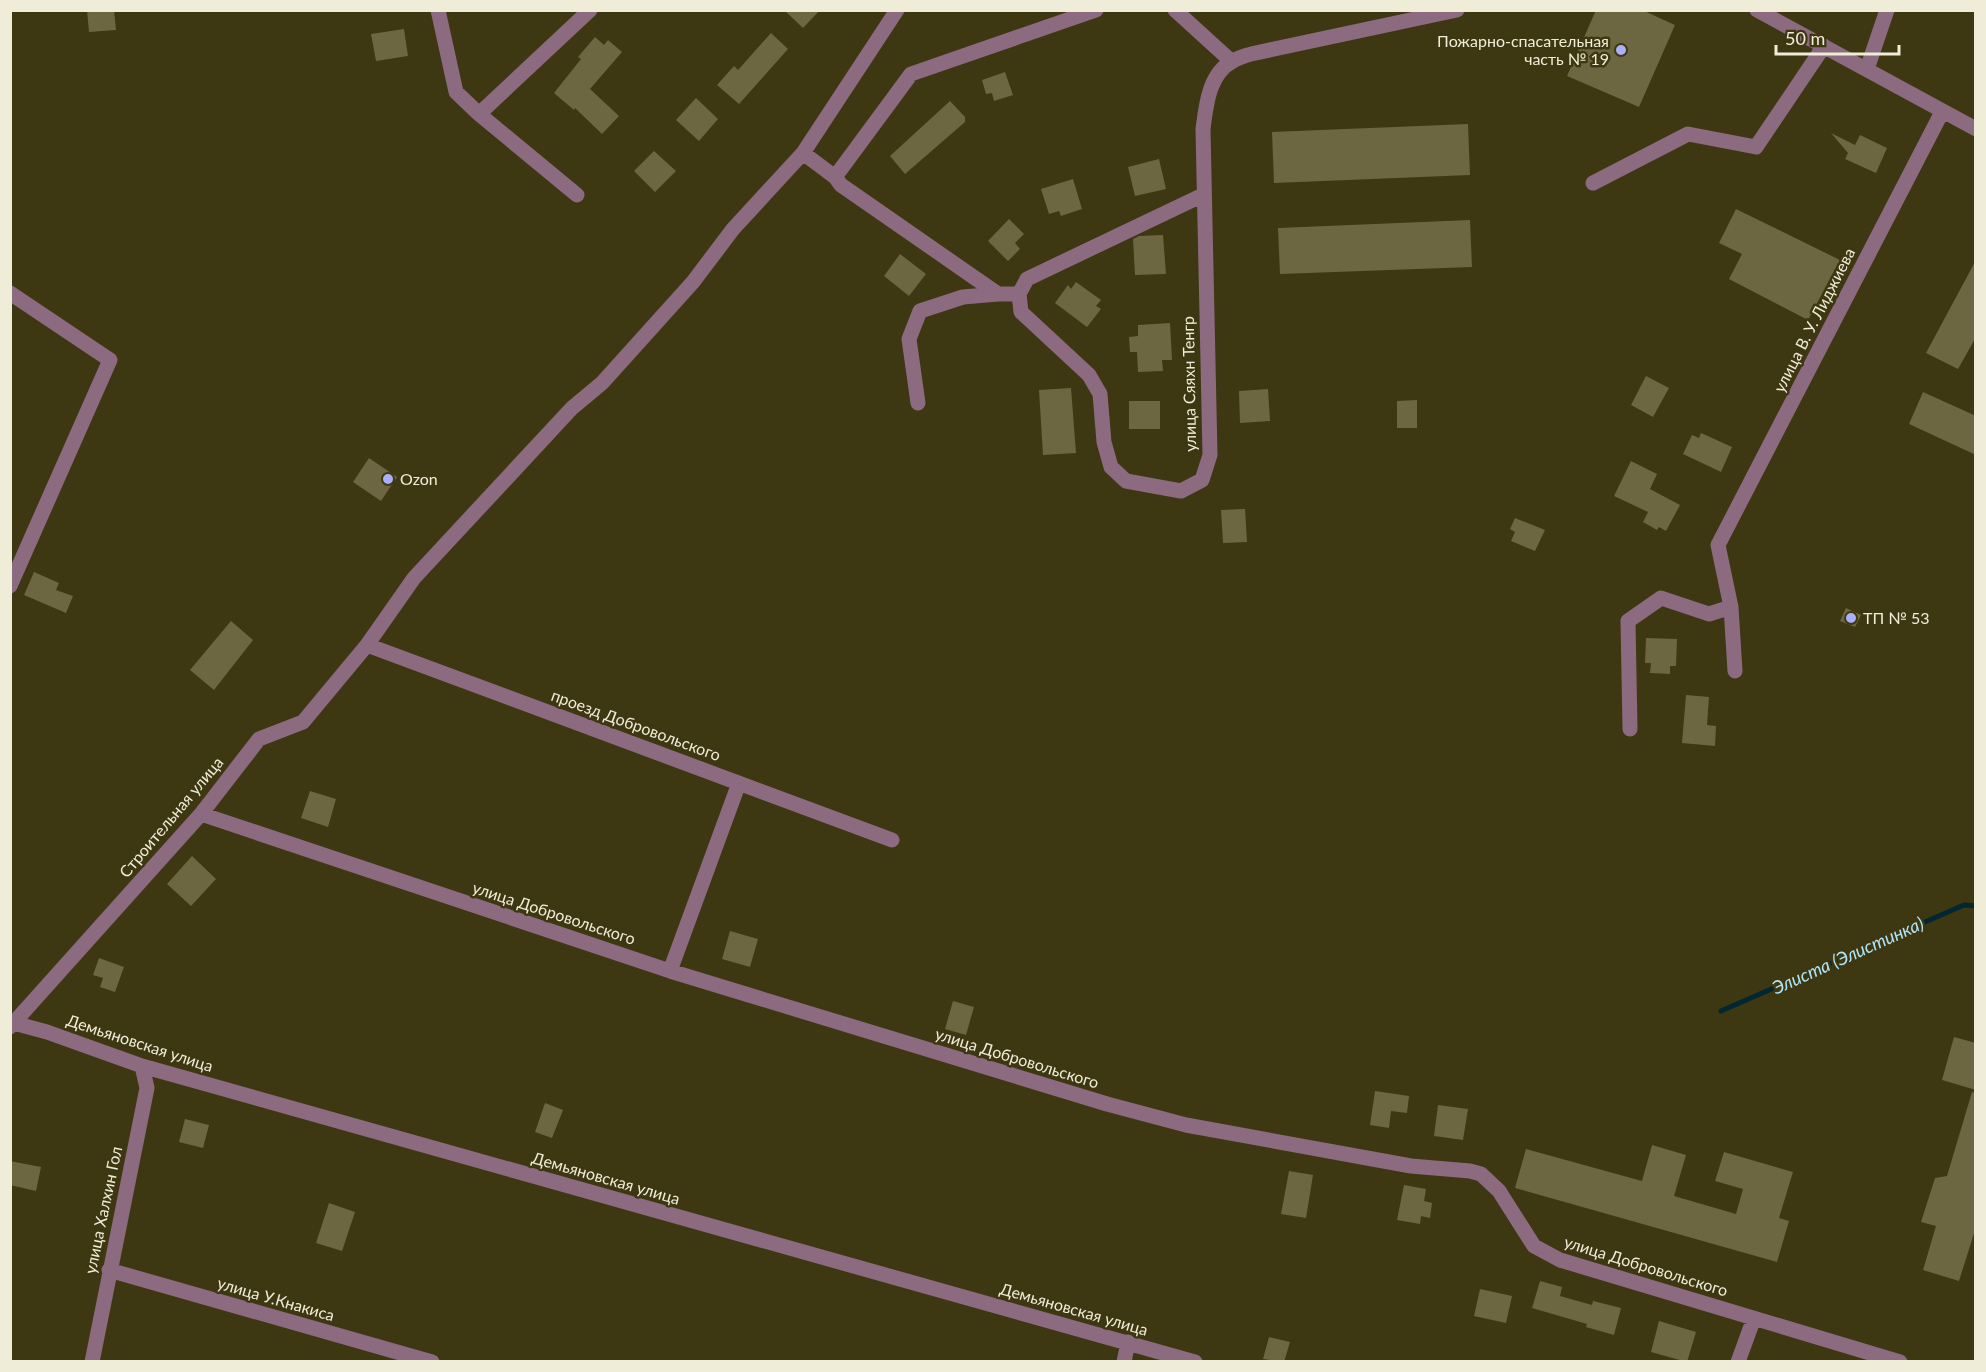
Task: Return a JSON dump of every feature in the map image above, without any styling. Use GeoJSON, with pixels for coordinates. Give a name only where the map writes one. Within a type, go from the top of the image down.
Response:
{"type":"FeatureCollection","features":[{"type":"Feature","properties":{"kind":"street"},"geometry":{"type":"LineString","coordinates":[[438,10],[456,92],[479,114],[577,195]]}},
{"type":"Feature","properties":{"kind":"street"},"geometry":{"type":"LineString","coordinates":[[479,114],[590,10]]}},
{"type":"Feature","properties":{"kind":"street","name":"Строительная улица"},"geometry":{"type":"LineString","coordinates":[[12,1024],[201,814],[259,739],[303,722],[367,645],[414,578],[572,408],[602,383],[693,282],[733,229],[803,153],[897,10]]}},
{"type":"Feature","properties":{"kind":"street"},"geometry":{"type":"LineString","coordinates":[[835,177],[911,74],[1096,10]]}},
{"type":"Feature","properties":{"kind":"street"},"geometry":{"type":"LineString","coordinates":[[1175,10],[1231,61],[1251,54],[1457,10]]}},
{"type":"Feature","properties":{"kind":"street"},"geometry":{"type":"LineString","coordinates":[[1757,10],[1976,129]]}},
{"type":"Feature","properties":{"kind":"street"},"geometry":{"type":"LineString","coordinates":[[1867,69],[1887,10]]}},
{"type":"Feature","properties":{"kind":"street"},"geometry":{"type":"LineString","coordinates":[[1593,183],[1689,134],[1756,147],[1824,46]]}},
{"type":"Feature","properties":{"kind":"street","name":"улица Сяяхн Тенгр"},"geometry":{"type":"LineString","coordinates":[[1018,294],[1021,312],[1089,375],[1100,393],[1104,442],[1112,467],[1126,481],[1181,491],[1202,480],[1210,455],[1203,129],[1206,100],[1214,79],[1231,61]]}},
{"type":"Feature","properties":{"kind":"street","name":"улица В. У. Лиджиева"},"geometry":{"type":"LineString","coordinates":[[1731,607],[1718,545],[1942,112]]}},
{"type":"Feature","properties":{"kind":"street"},"geometry":{"type":"LineString","coordinates":[[803,153],[835,177],[841,185],[998,294]]}},
{"type":"Feature","properties":{"kind":"street"},"geometry":{"type":"LineString","coordinates":[[918,403],[909,339],[920,311],[963,297],[1018,294],[1027,279],[1203,195]]}},
{"type":"Feature","properties":{"kind":"street"},"geometry":{"type":"LineString","coordinates":[[10,294],[110,360],[10,586]]}},
{"type":"Feature","properties":{"kind":"street"},"geometry":{"type":"LineString","coordinates":[[1630,729],[1628,621],[1661,598],[1709,614],[1731,607],[1735,671]]}},
{"type":"Feature","properties":{"kind":"street","name":"проезд Добровольского"},"geometry":{"type":"LineString","coordinates":[[367,645],[892,840]]}},
{"type":"Feature","properties":{"kind":"street"},"geometry":{"type":"LineString","coordinates":[[670,971],[739,783]]}},
{"type":"Feature","properties":{"kind":"street","name":"улица Добровольского"},"geometry":{"type":"LineString","coordinates":[[201,814],[670,971],[1107,1104],[1186,1125],[1411,1166],[1481,1174],[1499,1191],[1534,1246],[1560,1260],[1900,1362]]}},
{"type":"Feature","properties":{"kind":"street","name":"Демьяновская улица"},"geometry":{"type":"LineString","coordinates":[[12,1024],[46,1032],[142,1066],[1195,1362]]}},
{"type":"Feature","properties":{"kind":"street","name":"улица Халхин Гол"},"geometry":{"type":"LineString","coordinates":[[92,1362],[147,1088],[142,1066]]}},
{"type":"Feature","properties":{"kind":"street","name":"улица У.Кнакиса"},"geometry":{"type":"LineString","coordinates":[[109,1270],[432,1362]]}},
{"type":"Feature","properties":{"kind":"street"},"geometry":{"type":"LineString","coordinates":[[1738,1362],[1754,1318]]}},
{"type":"Feature","properties":{"kind":"street"},"geometry":{"type":"LineString","coordinates":[[1124,1362],[1128,1342]]}},
{"type":"Feature","properties":{"kind":"building"},"geometry":{"type":"Polygon","coordinates":[[[87,10],[114,10],[116,30],[89,32],[87,10]]]}},
{"type":"Feature","properties":{"kind":"building"},"geometry":{"type":"Polygon","coordinates":[[[784,10],[820,10],[803,28],[784,10]]]}},
{"type":"Feature","properties":{"kind":"building","name":"Пожарно-спасательная часть № 19"},"geometry":{"type":"Polygon","coordinates":[[[1596,10],[1642,10],[1675,25],[1639,107],[1567,76],[1596,10]]]}},
{"type":"Feature","properties":{"kind":"building"},"geometry":{"type":"Polygon","coordinates":[[[404,29],[408,56],[376,61],[371,34],[404,29]]]}},
{"type":"Feature","properties":{"kind":"building"},"geometry":{"type":"Polygon","coordinates":[[[771,33],[788,49],[739,104],[717,85],[734,66],[738,70],[771,33]]]}},
{"type":"Feature","properties":{"kind":"building"},"geometry":{"type":"Polygon","coordinates":[[[595,37],[604,45],[608,40],[622,52],[590,89],[619,116],[602,134],[575,108],[574,110],[554,93],[581,59],[578,57],[595,37]]]}},
{"type":"Feature","properties":{"kind":"building"},"geometry":{"type":"Polygon","coordinates":[[[1005,72],[1013,95],[994,101],[992,93],[986,94],[982,80],[1005,72]]]}},
{"type":"Feature","properties":{"kind":"building"},"geometry":{"type":"Polygon","coordinates":[[[696,98],[718,119],[699,141],[676,120],[696,98]]]}},
{"type":"Feature","properties":{"kind":"building"},"geometry":{"type":"Polygon","coordinates":[[[950,101],[965,117],[965,122],[905,174],[890,156],[950,101]]]}},
{"type":"Feature","properties":{"kind":"building"},"geometry":{"type":"Polygon","coordinates":[[[1468,124],[1470,175],[1274,183],[1272,132],[1468,124]]]}},
{"type":"Feature","properties":{"kind":"building"},"geometry":{"type":"Polygon","coordinates":[[[1831,133],[1855,145],[1860,135],[1887,148],[1876,173],[1845,159],[1848,153],[1831,133]]]}},
{"type":"Feature","properties":{"kind":"building"},"geometry":{"type":"Polygon","coordinates":[[[654,151],[676,171],[655,192],[634,171],[654,151]]]}},
{"type":"Feature","properties":{"kind":"building"},"geometry":{"type":"Polygon","coordinates":[[[1159,159],[1166,189],[1135,196],[1128,167],[1159,159]]]}},
{"type":"Feature","properties":{"kind":"building"},"geometry":{"type":"Polygon","coordinates":[[[1073,179],[1082,209],[1061,216],[1059,211],[1049,214],[1041,189],[1073,179]]]}},
{"type":"Feature","properties":{"kind":"building"},"geometry":{"type":"Polygon","coordinates":[[[1736,209],[1840,260],[1808,320],[1729,279],[1742,254],[1719,243],[1736,209]]]}},
{"type":"Feature","properties":{"kind":"building"},"geometry":{"type":"Polygon","coordinates":[[[1009,219],[1024,234],[1015,243],[1020,249],[1008,261],[988,241],[1009,219]]]}},
{"type":"Feature","properties":{"kind":"building"},"geometry":{"type":"Polygon","coordinates":[[[1470,220],[1472,267],[1280,274],[1278,228],[1470,220]]]}},
{"type":"Feature","properties":{"kind":"building"},"geometry":{"type":"Polygon","coordinates":[[[1163,235],[1166,274],[1135,275],[1133,239],[1139,236],[1163,235]]]}},
{"type":"Feature","properties":{"kind":"building"},"geometry":{"type":"Polygon","coordinates":[[[900,254],[926,274],[909,296],[884,276],[900,254]]]}},
{"type":"Feature","properties":{"kind":"building"},"geometry":{"type":"Polygon","coordinates":[[[1976,260],[1976,337],[1958,369],[1926,353],[1976,260]]]}},
{"type":"Feature","properties":{"kind":"building"},"geometry":{"type":"Polygon","coordinates":[[[1076,282],[1101,300],[1096,306],[1101,309],[1087,327],[1055,303],[1068,285],[1071,289],[1076,282]]]}},
{"type":"Feature","properties":{"kind":"building"},"geometry":{"type":"Polygon","coordinates":[[[1170,323],[1172,360],[1162,360],[1163,371],[1138,372],[1137,352],[1130,352],[1129,337],[1138,336],[1138,325],[1170,323]]]}},
{"type":"Feature","properties":{"kind":"building"},"geometry":{"type":"Polygon","coordinates":[[[1646,376],[1669,388],[1653,417],[1631,405],[1646,376]]]}},
{"type":"Feature","properties":{"kind":"building"},"geometry":{"type":"Polygon","coordinates":[[[1071,388],[1076,453],[1043,455],[1039,390],[1071,388]]]}},
{"type":"Feature","properties":{"kind":"building"},"geometry":{"type":"Polygon","coordinates":[[[1268,389],[1270,421],[1240,423],[1239,391],[1268,389]]]}},
{"type":"Feature","properties":{"kind":"building"},"geometry":{"type":"Polygon","coordinates":[[[1923,392],[1976,416],[1976,455],[1909,424],[1923,392]]]}},
{"type":"Feature","properties":{"kind":"building"},"geometry":{"type":"Polygon","coordinates":[[[1417,400],[1417,428],[1397,428],[1397,401],[1417,400]]]}},
{"type":"Feature","properties":{"kind":"building"},"geometry":{"type":"Polygon","coordinates":[[[1129,401],[1160,401],[1160,429],[1129,429],[1129,401]]]}},
{"type":"Feature","properties":{"kind":"building"},"geometry":{"type":"Polygon","coordinates":[[[1701,433],[1732,447],[1721,472],[1683,454],[1692,435],[1699,438],[1701,433]]]}},
{"type":"Feature","properties":{"kind":"building"},"geometry":{"type":"Polygon","coordinates":[[[369,458],[397,477],[381,501],[353,482],[369,458]]]}},
{"type":"Feature","properties":{"kind":"building"},"geometry":{"type":"Polygon","coordinates":[[[1631,461],[1657,474],[1650,489],[1680,505],[1666,531],[1659,527],[1657,530],[1643,522],[1648,512],[1614,496],[1631,461]]]}},
{"type":"Feature","properties":{"kind":"building"},"geometry":{"type":"Polygon","coordinates":[[[1245,509],[1247,542],[1223,543],[1221,510],[1245,509]]]}},
{"type":"Feature","properties":{"kind":"building"},"geometry":{"type":"Polygon","coordinates":[[[1515,518],[1545,530],[1535,551],[1511,541],[1515,532],[1510,529],[1515,518]]]}},
{"type":"Feature","properties":{"kind":"building"},"geometry":{"type":"Polygon","coordinates":[[[34,572],[59,583],[56,590],[73,596],[66,613],[24,595],[34,572]]]}},
{"type":"Feature","properties":{"kind":"building","name":"ТП № 53"},"geometry":{"type":"Polygon","coordinates":[[[1846,608],[1861,615],[1855,627],[1840,621],[1846,608]]]}},
{"type":"Feature","properties":{"kind":"building"},"geometry":{"type":"Polygon","coordinates":[[[231,621],[253,640],[214,690],[190,670],[231,621]]]}},
{"type":"Feature","properties":{"kind":"building"},"geometry":{"type":"Polygon","coordinates":[[[1646,638],[1677,639],[1676,666],[1670,666],[1670,674],[1650,673],[1651,663],[1645,663],[1646,638]]]}},
{"type":"Feature","properties":{"kind":"building"},"geometry":{"type":"Polygon","coordinates":[[[1686,695],[1709,697],[1707,725],[1716,726],[1715,746],[1682,743],[1686,695]]]}},
{"type":"Feature","properties":{"kind":"building"},"geometry":{"type":"Polygon","coordinates":[[[310,791],[336,799],[328,827],[301,818],[310,791]]]}},
{"type":"Feature","properties":{"kind":"building"},"geometry":{"type":"Polygon","coordinates":[[[192,856],[216,879],[191,906],[167,884],[192,856]]]}},
{"type":"Feature","properties":{"kind":"building"},"geometry":{"type":"Polygon","coordinates":[[[730,931],[758,939],[750,967],[722,959],[730,931]]]}},
{"type":"Feature","properties":{"kind":"building"},"geometry":{"type":"Polygon","coordinates":[[[99,958],[124,967],[115,992],[100,987],[103,978],[93,975],[99,958]]]}},
{"type":"Feature","properties":{"kind":"building"},"geometry":{"type":"Polygon","coordinates":[[[953,1001],[974,1007],[966,1035],[945,1029],[953,1001]]]}},
{"type":"Feature","properties":{"kind":"building"},"geometry":{"type":"Polygon","coordinates":[[[1954,1037],[1976,1043],[1976,1090],[1942,1080],[1954,1037]]]}},
{"type":"Feature","properties":{"kind":"building"},"geometry":{"type":"Polygon","coordinates":[[[1375,1091],[1409,1096],[1407,1113],[1391,1111],[1389,1128],[1370,1125],[1375,1091]]]}},
{"type":"Feature","properties":{"kind":"building"},"geometry":{"type":"Polygon","coordinates":[[[1972,1092],[1976,1093],[1976,1227],[1959,1281],[1923,1270],[1936,1226],[1921,1222],[1935,1178],[1947,1176],[1972,1092]]]}},
{"type":"Feature","properties":{"kind":"building"},"geometry":{"type":"Polygon","coordinates":[[[545,1103],[563,1110],[552,1138],[535,1132],[545,1103]]]}},
{"type":"Feature","properties":{"kind":"building"},"geometry":{"type":"Polygon","coordinates":[[[1438,1105],[1468,1109],[1463,1140],[1434,1136],[1438,1105]]]}},
{"type":"Feature","properties":{"kind":"building"},"geometry":{"type":"Polygon","coordinates":[[[185,1119],[209,1125],[203,1148],[179,1142],[185,1119]]]}},
{"type":"Feature","properties":{"kind":"building"},"geometry":{"type":"Polygon","coordinates":[[[1652,1145],[1686,1155],[1674,1196],[1736,1214],[1743,1189],[1715,1181],[1724,1152],[1793,1172],[1779,1218],[1789,1221],[1777,1262],[1515,1188],[1526,1149],[1642,1181],[1652,1145]]]}},
{"type":"Feature","properties":{"kind":"building"},"geometry":{"type":"Polygon","coordinates":[[[10,1161],[41,1167],[36,1191],[10,1185],[10,1161]]]}},
{"type":"Feature","properties":{"kind":"building"},"geometry":{"type":"Polygon","coordinates":[[[1289,1171],[1313,1175],[1306,1218],[1281,1214],[1289,1171]]]}},
{"type":"Feature","properties":{"kind":"building"},"geometry":{"type":"Polygon","coordinates":[[[1404,1185],[1426,1189],[1424,1201],[1432,1203],[1430,1218],[1421,1216],[1420,1224],[1397,1220],[1404,1185]]]}},
{"type":"Feature","properties":{"kind":"building"},"geometry":{"type":"Polygon","coordinates":[[[329,1203],[355,1212],[342,1251],[316,1243],[329,1203]]]}},
{"type":"Feature","properties":{"kind":"building"},"geometry":{"type":"Polygon","coordinates":[[[1540,1281],[1562,1287],[1560,1296],[1592,1305],[1593,1301],[1621,1308],[1614,1335],[1586,1327],[1587,1324],[1532,1308],[1540,1281]]]}},
{"type":"Feature","properties":{"kind":"building"},"geometry":{"type":"Polygon","coordinates":[[[1480,1289],[1512,1296],[1506,1323],[1474,1316],[1480,1289]]]}},
{"type":"Feature","properties":{"kind":"building"},"geometry":{"type":"Polygon","coordinates":[[[1659,1321],[1696,1332],[1687,1362],[1651,1352],[1659,1321]]]}},
{"type":"Feature","properties":{"kind":"building"},"geometry":{"type":"Polygon","coordinates":[[[1269,1337],[1290,1342],[1284,1362],[1263,1359],[1269,1337]]]}},
{"type":"Feature","properties":{"kind":"waterway","name":"Элиста (Элистинка)"},"geometry":{"type":"LineString","coordinates":[[1721,1011],[1964,905],[1976,906]]}},
{"type":"Feature","properties":{"kind":"place","name":"Пожарно-спасательная часть № 19"},"geometry":{"type":"Point","coordinates":[1621,50]}},
{"type":"Feature","properties":{"kind":"place","name":"Ozon"},"geometry":{"type":"Point","coordinates":[388,479]}},
{"type":"Feature","properties":{"kind":"place","name":"ТП № 53"},"geometry":{"type":"Point","coordinates":[1851,618]}}]}
